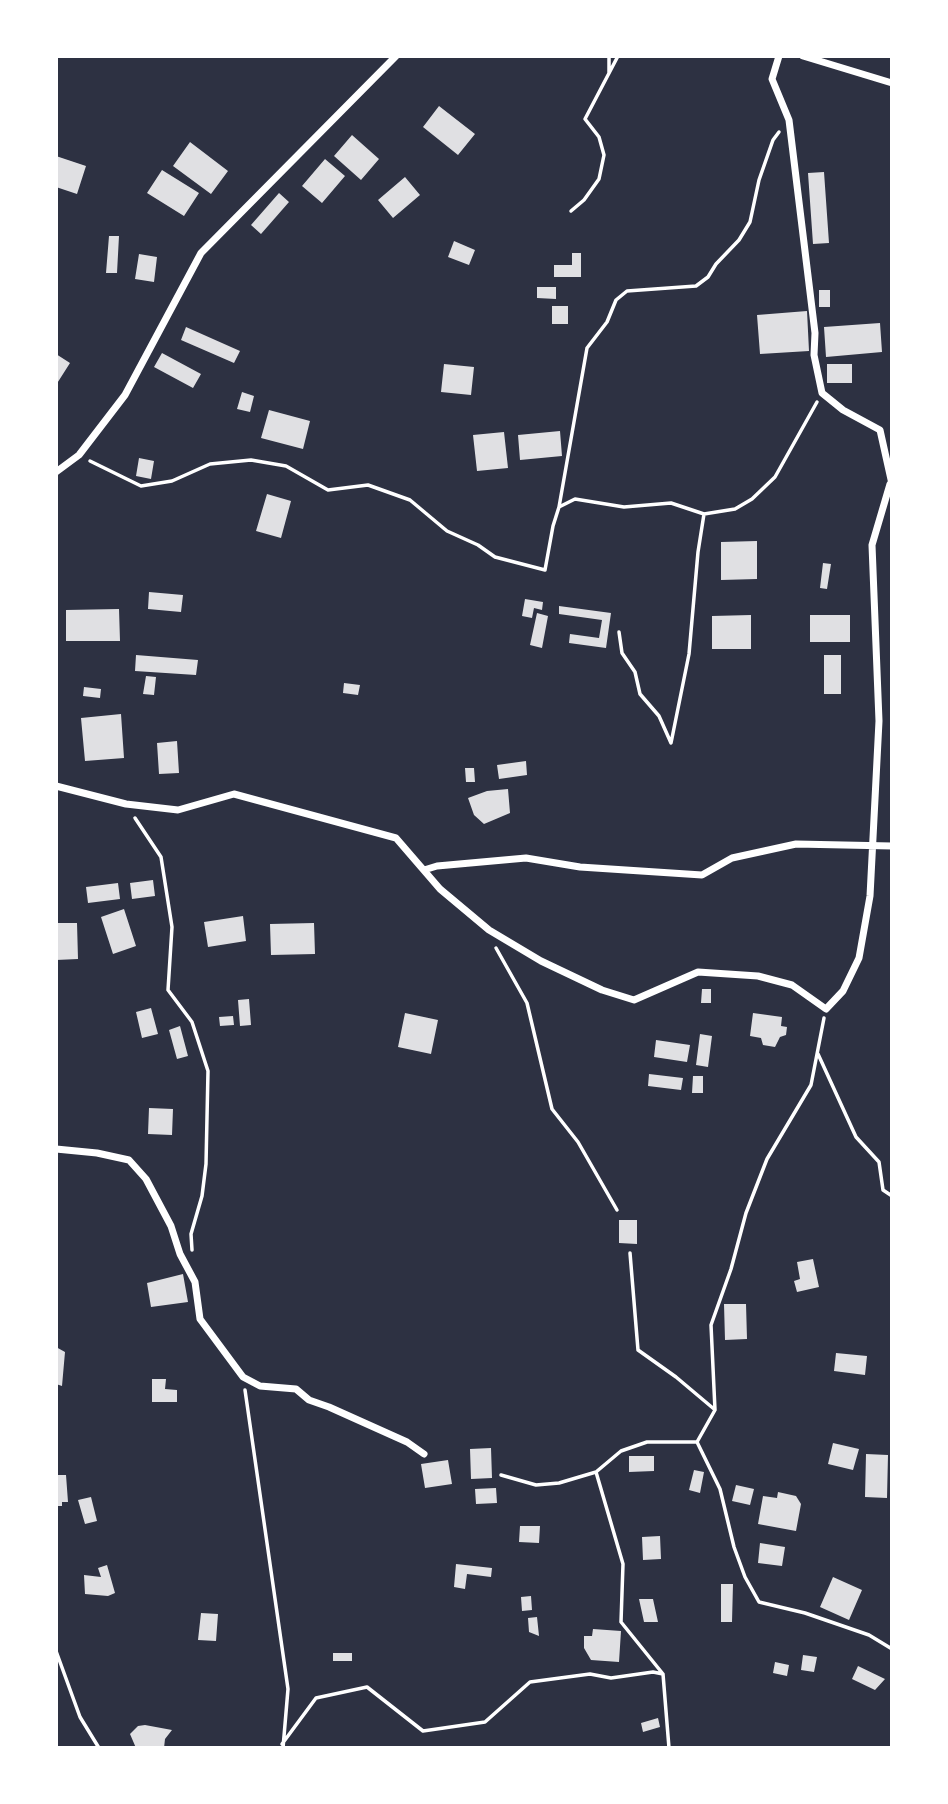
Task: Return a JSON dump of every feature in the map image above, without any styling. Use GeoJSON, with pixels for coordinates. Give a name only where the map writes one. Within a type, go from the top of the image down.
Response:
{"type":"FeatureCollection","features":[{"type":"Feature","properties":{"kind":"street"},"geometry":{"type":"LineString","coordinates":[[56,472],[79,455],[125,395],[201,253],[396,56]]}},
{"type":"Feature","properties":{"kind":"street"},"geometry":{"type":"LineString","coordinates":[[56,786],[126,804],[178,810],[234,794],[396,838],[440,889],[489,930],[541,961],[602,990],[634,1000],[698,972],[758,976],[792,985],[826,1009],[843,990],[859,958],[870,896],[879,721],[872,545],[891,484],[880,430],[843,410],[822,393],[814,355],[815,333],[789,120],[772,79],[779,56]]}},
{"type":"Feature","properties":{"kind":"street"},"geometry":{"type":"LineString","coordinates":[[803,56],[892,83]]}},
{"type":"Feature","properties":{"kind":"street"},"geometry":{"type":"LineString","coordinates":[[424,870],[437,866],[527,858],[592,868],[702,875],[732,858],[796,844],[892,846]]}},
{"type":"Feature","properties":{"kind":"street"},"geometry":{"type":"LineString","coordinates":[[56,1149],[97,1153],[129,1160],[146,1179],[171,1226],[180,1255],[195,1282],[200,1319],[243,1377],[260,1385],[296,1389],[309,1400],[407,1442],[424,1454]]}},
{"type":"Feature","properties":{"kind":"lane"},"geometry":{"type":"LineString","coordinates":[[56,1651],[80,1717],[99,1748]]}},
{"type":"Feature","properties":{"kind":"path"},"geometry":{"type":"LineString","coordinates":[[609,75],[610,56]]}},
{"type":"Feature","properties":{"kind":"path"},"geometry":{"type":"LineString","coordinates":[[572,211],[599,179],[604,155],[599,137],[585,119],[618,56]]}},
{"type":"Feature","properties":{"kind":"path"},"geometry":{"type":"LineString","coordinates":[[79,455],[125,481],[141,486],[172,481],[210,464],[251,460],[286,466],[328,490],[368,485],[410,500],[447,531],[478,545],[495,557],[545,570],[559,508],[587,348],[607,322],[616,300],[627,291],[696,286],[708,277],[716,264],[739,240],[750,222],[769,150],[773,140],[789,120]]}},
{"type":"Feature","properties":{"kind":"path"},"geometry":{"type":"LineString","coordinates":[[559,508],[575,499],[624,507],[671,503],[705,514],[735,509],[752,499],[775,477],[822,393]]}},
{"type":"Feature","properties":{"kind":"path"},"geometry":{"type":"LineString","coordinates":[[619,632],[622,653],[635,673],[640,694],[659,716],[671,743],[689,654],[698,552],[705,514]]}},
{"type":"Feature","properties":{"kind":"path"},"geometry":{"type":"LineString","coordinates":[[126,804],[161,857],[172,927],[168,990],[192,1022],[208,1071],[206,1164],[202,1196],[191,1234],[193,1258]]}},
{"type":"Feature","properties":{"kind":"path"},"geometry":{"type":"LineString","coordinates":[[489,930],[496,948],[527,1003],[552,1109],[578,1142],[617,1210]]}},
{"type":"Feature","properties":{"kind":"path"},"geometry":{"type":"LineString","coordinates":[[697,1442],[715,1410],[710,1325],[766,1159],[811,1085],[826,1009]]}},
{"type":"Feature","properties":{"kind":"path"},"geometry":{"type":"LineString","coordinates":[[817,1052],[856,1137],[879,1162],[883,1190],[892,1196]]}},
{"type":"Feature","properties":{"kind":"path"},"geometry":{"type":"LineString","coordinates":[[630,1253],[638,1350],[715,1410]]}},
{"type":"Feature","properties":{"kind":"path"},"geometry":{"type":"LineString","coordinates":[[243,1377],[288,1689],[283,1746]]}},
{"type":"Feature","properties":{"kind":"path"},"geometry":{"type":"LineString","coordinates":[[501,1475],[536,1485],[559,1483],[596,1472],[621,1451],[647,1442],[697,1442]]}},
{"type":"Feature","properties":{"kind":"path"},"geometry":{"type":"LineString","coordinates":[[697,1442],[720,1489],[734,1547],[745,1577],[759,1602],[805,1613],[869,1634],[892,1649]]}},
{"type":"Feature","properties":{"kind":"path"},"geometry":{"type":"LineString","coordinates":[[596,1472],[623,1564],[621,1622],[663,1674],[669,1748]]}},
{"type":"Feature","properties":{"kind":"path"},"geometry":{"type":"LineString","coordinates":[[283,1746],[316,1698],[367,1687],[423,1731],[485,1722],[530,1682],[590,1674],[611,1678],[653,1672],[663,1674]]}},
{"type":"Feature","properties":{"kind":"building"},"geometry":{"type":"Polygon","coordinates":[[[439,106],[475,134],[458,155],[423,127],[439,106]]]}},
{"type":"Feature","properties":{"kind":"building"},"geometry":{"type":"Polygon","coordinates":[[[352,135],[379,159],[361,180],[334,156],[352,135]]]}},
{"type":"Feature","properties":{"kind":"building"},"geometry":{"type":"Polygon","coordinates":[[[190,142],[228,171],[211,194],[173,166],[190,142]]]}},
{"type":"Feature","properties":{"kind":"building"},"geometry":{"type":"Polygon","coordinates":[[[56,156],[86,166],[77,194],[56,187],[56,156]]]}},
{"type":"Feature","properties":{"kind":"building"},"geometry":{"type":"Polygon","coordinates":[[[325,159],[345,176],[322,203],[302,186],[325,159]]]}},
{"type":"Feature","properties":{"kind":"building"},"geometry":{"type":"Polygon","coordinates":[[[162,170],[199,193],[184,216],[147,193],[162,170]]]}},
{"type":"Feature","properties":{"kind":"building"},"geometry":{"type":"Polygon","coordinates":[[[824,172],[829,243],[813,244],[808,173],[824,172]]]}},
{"type":"Feature","properties":{"kind":"building"},"geometry":{"type":"Polygon","coordinates":[[[405,177],[420,195],[393,218],[378,200],[405,177]]]}},
{"type":"Feature","properties":{"kind":"building"},"geometry":{"type":"Polygon","coordinates":[[[279,193],[289,202],[261,234],[251,225],[279,193]]]}},
{"type":"Feature","properties":{"kind":"building"},"geometry":{"type":"Polygon","coordinates":[[[109,236],[119,236],[117,273],[106,273],[109,236]]]}},
{"type":"Feature","properties":{"kind":"building"},"geometry":{"type":"Polygon","coordinates":[[[454,241],[475,250],[469,265],[448,257],[454,241]]]}},
{"type":"Feature","properties":{"kind":"building"},"geometry":{"type":"Polygon","coordinates":[[[572,253],[581,253],[581,277],[554,277],[554,265],[572,265],[572,253]]]}},
{"type":"Feature","properties":{"kind":"building"},"geometry":{"type":"Polygon","coordinates":[[[139,254],[157,257],[154,282],[135,279],[139,254]]]}},
{"type":"Feature","properties":{"kind":"building"},"geometry":{"type":"Polygon","coordinates":[[[537,287],[556,287],[556,299],[537,298],[537,287]]]}},
{"type":"Feature","properties":{"kind":"building"},"geometry":{"type":"Polygon","coordinates":[[[819,290],[830,290],[830,307],[819,307],[819,290]]]}},
{"type":"Feature","properties":{"kind":"building"},"geometry":{"type":"Polygon","coordinates":[[[552,306],[568,306],[568,324],[552,324],[552,306]]]}},
{"type":"Feature","properties":{"kind":"building"},"geometry":{"type":"Polygon","coordinates":[[[807,311],[809,351],[760,354],[757,315],[807,311]]]}},
{"type":"Feature","properties":{"kind":"building"},"geometry":{"type":"Polygon","coordinates":[[[880,323],[882,352],[826,357],[824,327],[880,323]]]}},
{"type":"Feature","properties":{"kind":"building"},"geometry":{"type":"Polygon","coordinates":[[[186,327],[240,351],[234,363],[181,340],[186,327]]]}},
{"type":"Feature","properties":{"kind":"building"},"geometry":{"type":"Polygon","coordinates":[[[162,353],[201,374],[193,388],[154,367],[162,353]]]}},
{"type":"Feature","properties":{"kind":"building"},"geometry":{"type":"Polygon","coordinates":[[[56,354],[70,363],[56,385],[56,354]]]}},
{"type":"Feature","properties":{"kind":"building"},"geometry":{"type":"Polygon","coordinates":[[[444,364],[474,367],[471,395],[441,392],[444,364]]]}},
{"type":"Feature","properties":{"kind":"building"},"geometry":{"type":"Polygon","coordinates":[[[827,364],[852,364],[852,383],[827,383],[827,364]]]}},
{"type":"Feature","properties":{"kind":"building"},"geometry":{"type":"Polygon","coordinates":[[[242,392],[254,396],[250,412],[237,409],[242,392]]]}},
{"type":"Feature","properties":{"kind":"building"},"geometry":{"type":"Polygon","coordinates":[[[269,410],[310,421],[303,449],[261,438],[269,410]]]}},
{"type":"Feature","properties":{"kind":"building"},"geometry":{"type":"Polygon","coordinates":[[[560,431],[562,456],[520,460],[518,435],[560,431]]]}},
{"type":"Feature","properties":{"kind":"building"},"geometry":{"type":"Polygon","coordinates":[[[504,432],[508,468],[477,471],[473,435],[504,432]]]}},
{"type":"Feature","properties":{"kind":"building"},"geometry":{"type":"Polygon","coordinates":[[[139,458],[154,461],[151,479],[136,476],[139,458]]]}},
{"type":"Feature","properties":{"kind":"building"},"geometry":{"type":"Polygon","coordinates":[[[267,494],[291,501],[281,538],[256,531],[267,494]]]}},
{"type":"Feature","properties":{"kind":"building"},"geometry":{"type":"Polygon","coordinates":[[[757,541],[757,579],[721,580],[721,542],[757,541]]]}},
{"type":"Feature","properties":{"kind":"building"},"geometry":{"type":"Polygon","coordinates":[[[823,563],[831,564],[827,589],[820,588],[823,563]]]}},
{"type":"Feature","properties":{"kind":"building"},"geometry":{"type":"Polygon","coordinates":[[[149,592],[183,595],[181,612],[148,609],[149,592]]]}},
{"type":"Feature","properties":{"kind":"building"},"geometry":{"type":"Polygon","coordinates":[[[525,599],[543,602],[542,610],[534,608],[532,618],[522,616],[525,599]]]}},
{"type":"Feature","properties":{"kind":"building"},"geometry":{"type":"Polygon","coordinates":[[[559,606],[611,613],[606,648],[569,643],[570,634],[599,638],[602,620],[559,614],[559,606]]]}},
{"type":"Feature","properties":{"kind":"building"},"geometry":{"type":"Polygon","coordinates":[[[119,609],[120,641],[66,641],[66,610],[119,609]]]}},
{"type":"Feature","properties":{"kind":"building"},"geometry":{"type":"Polygon","coordinates":[[[537,613],[548,616],[542,648],[530,645],[537,613]]]}},
{"type":"Feature","properties":{"kind":"building"},"geometry":{"type":"Polygon","coordinates":[[[751,615],[751,649],[712,649],[712,616],[751,615]]]}},
{"type":"Feature","properties":{"kind":"building"},"geometry":{"type":"Polygon","coordinates":[[[810,615],[850,615],[850,642],[810,642],[810,615]]]}},
{"type":"Feature","properties":{"kind":"building"},"geometry":{"type":"Polygon","coordinates":[[[136,655],[198,660],[196,675],[135,671],[136,655]]]}},
{"type":"Feature","properties":{"kind":"building"},"geometry":{"type":"Polygon","coordinates":[[[824,655],[841,655],[841,694],[824,694],[824,655]]]}},
{"type":"Feature","properties":{"kind":"building"},"geometry":{"type":"Polygon","coordinates":[[[146,676],[156,677],[154,695],[143,694],[146,676]]]}},
{"type":"Feature","properties":{"kind":"building"},"geometry":{"type":"Polygon","coordinates":[[[344,683],[360,685],[358,695],[343,693],[344,683]]]}},
{"type":"Feature","properties":{"kind":"building"},"geometry":{"type":"Polygon","coordinates":[[[84,687],[101,689],[100,698],[83,696],[84,687]]]}},
{"type":"Feature","properties":{"kind":"building"},"geometry":{"type":"Polygon","coordinates":[[[121,714],[124,758],[85,761],[81,718],[121,714]]]}},
{"type":"Feature","properties":{"kind":"building"},"geometry":{"type":"Polygon","coordinates":[[[177,741],[179,773],[159,774],[157,743],[177,741]]]}},
{"type":"Feature","properties":{"kind":"building"},"geometry":{"type":"Polygon","coordinates":[[[526,761],[527,775],[499,779],[497,765],[526,761]]]}},
{"type":"Feature","properties":{"kind":"building"},"geometry":{"type":"Polygon","coordinates":[[[465,768],[474,768],[475,782],[466,782],[465,768]]]}},
{"type":"Feature","properties":{"kind":"building"},"geometry":{"type":"Polygon","coordinates":[[[508,789],[510,813],[484,824],[474,815],[468,798],[487,791],[508,789]]]}},
{"type":"Feature","properties":{"kind":"building"},"geometry":{"type":"Polygon","coordinates":[[[153,880],[155,896],[132,899],[130,883],[153,880]]]}},
{"type":"Feature","properties":{"kind":"building"},"geometry":{"type":"Polygon","coordinates":[[[118,883],[120,899],[88,903],[86,887],[118,883]]]}},
{"type":"Feature","properties":{"kind":"building"},"geometry":{"type":"Polygon","coordinates":[[[124,909],[136,946],[113,954],[101,917],[124,909]]]}},
{"type":"Feature","properties":{"kind":"building"},"geometry":{"type":"Polygon","coordinates":[[[243,916],[246,941],[208,947],[204,922],[243,916]]]}},
{"type":"Feature","properties":{"kind":"building"},"geometry":{"type":"Polygon","coordinates":[[[56,923],[77,923],[78,959],[56,960],[56,923]]]}},
{"type":"Feature","properties":{"kind":"building"},"geometry":{"type":"Polygon","coordinates":[[[314,923],[315,954],[271,955],[270,924],[314,923]]]}},
{"type":"Feature","properties":{"kind":"building"},"geometry":{"type":"Polygon","coordinates":[[[702,989],[711,989],[711,1003],[701,1003],[702,989]]]}},
{"type":"Feature","properties":{"kind":"building"},"geometry":{"type":"Polygon","coordinates":[[[249,999],[251,1025],[240,1026],[238,1000],[249,999]]]}},
{"type":"Feature","properties":{"kind":"building"},"geometry":{"type":"Polygon","coordinates":[[[151,1008],[158,1034],[142,1038],[136,1012],[151,1008]]]}},
{"type":"Feature","properties":{"kind":"building"},"geometry":{"type":"Polygon","coordinates":[[[405,1013],[438,1020],[431,1054],[398,1047],[405,1013]]]}},
{"type":"Feature","properties":{"kind":"building"},"geometry":{"type":"Polygon","coordinates":[[[753,1013],[782,1017],[781,1026],[787,1027],[786,1035],[780,1037],[775,1047],[763,1045],[761,1038],[750,1036],[753,1013]]]}},
{"type":"Feature","properties":{"kind":"building"},"geometry":{"type":"Polygon","coordinates":[[[233,1016],[234,1025],[220,1026],[219,1017],[233,1016]]]}},
{"type":"Feature","properties":{"kind":"building"},"geometry":{"type":"Polygon","coordinates":[[[180,1026],[188,1056],[177,1059],[169,1030],[180,1026]]]}},
{"type":"Feature","properties":{"kind":"building"},"geometry":{"type":"Polygon","coordinates":[[[700,1034],[712,1036],[708,1067],[696,1065],[700,1034]]]}},
{"type":"Feature","properties":{"kind":"building"},"geometry":{"type":"Polygon","coordinates":[[[656,1040],[690,1045],[687,1062],[654,1057],[656,1040]]]}},
{"type":"Feature","properties":{"kind":"building"},"geometry":{"type":"Polygon","coordinates":[[[649,1074],[683,1078],[681,1090],[648,1086],[649,1074]]]}},
{"type":"Feature","properties":{"kind":"building"},"geometry":{"type":"Polygon","coordinates":[[[693,1076],[703,1076],[703,1093],[692,1093],[693,1076]]]}},
{"type":"Feature","properties":{"kind":"building"},"geometry":{"type":"Polygon","coordinates":[[[149,1108],[173,1109],[172,1135],[148,1134],[149,1108]]]}},
{"type":"Feature","properties":{"kind":"building"},"geometry":{"type":"Polygon","coordinates":[[[619,1220],[637,1220],[637,1244],[619,1243],[619,1220]]]}},
{"type":"Feature","properties":{"kind":"building"},"geometry":{"type":"Polygon","coordinates":[[[813,1259],[819,1287],[797,1292],[794,1281],[800,1279],[797,1262],[813,1259]]]}},
{"type":"Feature","properties":{"kind":"building"},"geometry":{"type":"Polygon","coordinates":[[[183,1274],[188,1302],[151,1307],[147,1283],[183,1274]]]}},
{"type":"Feature","properties":{"kind":"building"},"geometry":{"type":"Polygon","coordinates":[[[724,1304],[746,1304],[747,1339],[725,1340],[724,1304]]]}},
{"type":"Feature","properties":{"kind":"building"},"geometry":{"type":"Polygon","coordinates":[[[56,1347],[65,1352],[62,1386],[56,1384],[56,1347]]]}},
{"type":"Feature","properties":{"kind":"building"},"geometry":{"type":"Polygon","coordinates":[[[836,1353],[867,1356],[865,1375],[834,1371],[836,1353]]]}},
{"type":"Feature","properties":{"kind":"building"},"geometry":{"type":"Polygon","coordinates":[[[152,1379],[166,1379],[165,1389],[177,1390],[177,1402],[152,1402],[152,1379]]]}},
{"type":"Feature","properties":{"kind":"building"},"geometry":{"type":"Polygon","coordinates":[[[833,1443],[859,1449],[853,1470],[828,1464],[833,1443]]]}},
{"type":"Feature","properties":{"kind":"building"},"geometry":{"type":"Polygon","coordinates":[[[491,1448],[492,1478],[471,1479],[470,1449],[491,1448]]]}},
{"type":"Feature","properties":{"kind":"building"},"geometry":{"type":"Polygon","coordinates":[[[866,1454],[888,1455],[887,1498],[865,1497],[866,1454]]]}},
{"type":"Feature","properties":{"kind":"building"},"geometry":{"type":"Polygon","coordinates":[[[629,1456],[654,1456],[654,1471],[629,1472],[629,1456]]]}},
{"type":"Feature","properties":{"kind":"building"},"geometry":{"type":"Polygon","coordinates":[[[448,1460],[452,1484],[425,1488],[421,1464],[448,1460]]]}},
{"type":"Feature","properties":{"kind":"building"},"geometry":{"type":"Polygon","coordinates":[[[694,1470],[704,1472],[700,1493],[689,1490],[694,1470]]]}},
{"type":"Feature","properties":{"kind":"building"},"geometry":{"type":"Polygon","coordinates":[[[56,1475],[66,1475],[68,1502],[62,1502],[62,1506],[56,1506],[56,1475]]]}},
{"type":"Feature","properties":{"kind":"building"},"geometry":{"type":"Polygon","coordinates":[[[736,1485],[754,1489],[750,1505],[732,1501],[736,1485]]]}},
{"type":"Feature","properties":{"kind":"building"},"geometry":{"type":"Polygon","coordinates":[[[496,1488],[497,1503],[476,1504],[475,1489],[496,1488]]]}},
{"type":"Feature","properties":{"kind":"building"},"geometry":{"type":"Polygon","coordinates":[[[778,1492],[796,1496],[801,1504],[796,1531],[758,1524],[763,1496],[777,1498],[778,1492]]]}},
{"type":"Feature","properties":{"kind":"building"},"geometry":{"type":"Polygon","coordinates":[[[91,1497],[97,1521],[85,1524],[78,1500],[91,1497]]]}},
{"type":"Feature","properties":{"kind":"building"},"geometry":{"type":"Polygon","coordinates":[[[520,1526],[540,1526],[539,1543],[519,1542],[520,1526]]]}},
{"type":"Feature","properties":{"kind":"building"},"geometry":{"type":"Polygon","coordinates":[[[660,1536],[661,1559],[643,1560],[642,1537],[660,1536]]]}},
{"type":"Feature","properties":{"kind":"building"},"geometry":{"type":"Polygon","coordinates":[[[760,1543],[785,1547],[782,1566],[758,1563],[760,1543]]]}},
{"type":"Feature","properties":{"kind":"building"},"geometry":{"type":"Polygon","coordinates":[[[456,1564],[492,1568],[491,1577],[467,1574],[465,1589],[454,1587],[456,1564]]]}},
{"type":"Feature","properties":{"kind":"building"},"geometry":{"type":"Polygon","coordinates":[[[107,1565],[115,1593],[108,1596],[85,1594],[84,1575],[101,1577],[98,1568],[107,1565]]]}},
{"type":"Feature","properties":{"kind":"building"},"geometry":{"type":"Polygon","coordinates":[[[833,1577],[862,1590],[849,1620],[820,1607],[833,1577]]]}},
{"type":"Feature","properties":{"kind":"building"},"geometry":{"type":"Polygon","coordinates":[[[721,1584],[733,1584],[732,1622],[721,1622],[721,1584]]]}},
{"type":"Feature","properties":{"kind":"building"},"geometry":{"type":"Polygon","coordinates":[[[531,1596],[532,1610],[522,1611],[521,1597],[531,1596]]]}},
{"type":"Feature","properties":{"kind":"building"},"geometry":{"type":"Polygon","coordinates":[[[639,1599],[653,1599],[658,1622],[644,1622],[639,1599]]]}},
{"type":"Feature","properties":{"kind":"building"},"geometry":{"type":"Polygon","coordinates":[[[201,1613],[218,1614],[216,1641],[198,1640],[201,1613]]]}},
{"type":"Feature","properties":{"kind":"building"},"geometry":{"type":"Polygon","coordinates":[[[537,1617],[539,1636],[529,1632],[528,1618],[537,1617]]]}},
{"type":"Feature","properties":{"kind":"building"},"geometry":{"type":"Polygon","coordinates":[[[593,1629],[621,1631],[619,1662],[591,1660],[584,1648],[584,1636],[592,1636],[593,1629]]]}},
{"type":"Feature","properties":{"kind":"building"},"geometry":{"type":"Polygon","coordinates":[[[333,1653],[352,1653],[352,1661],[333,1661],[333,1653]]]}},
{"type":"Feature","properties":{"kind":"building"},"geometry":{"type":"Polygon","coordinates":[[[803,1655],[817,1657],[814,1672],[801,1670],[803,1655]]]}},
{"type":"Feature","properties":{"kind":"building"},"geometry":{"type":"Polygon","coordinates":[[[775,1662],[789,1665],[787,1676],[773,1673],[775,1662]]]}},
{"type":"Feature","properties":{"kind":"building"},"geometry":{"type":"Polygon","coordinates":[[[858,1666],[885,1679],[875,1690],[852,1679],[858,1666]]]}},
{"type":"Feature","properties":{"kind":"building"},"geometry":{"type":"Polygon","coordinates":[[[658,1718],[660,1727],[643,1732],[641,1723],[658,1718]]]}},
{"type":"Feature","properties":{"kind":"building"},"geometry":{"type":"Polygon","coordinates":[[[138,1726],[172,1730],[165,1739],[164,1748],[136,1748],[130,1734],[138,1726]]]}}]}
